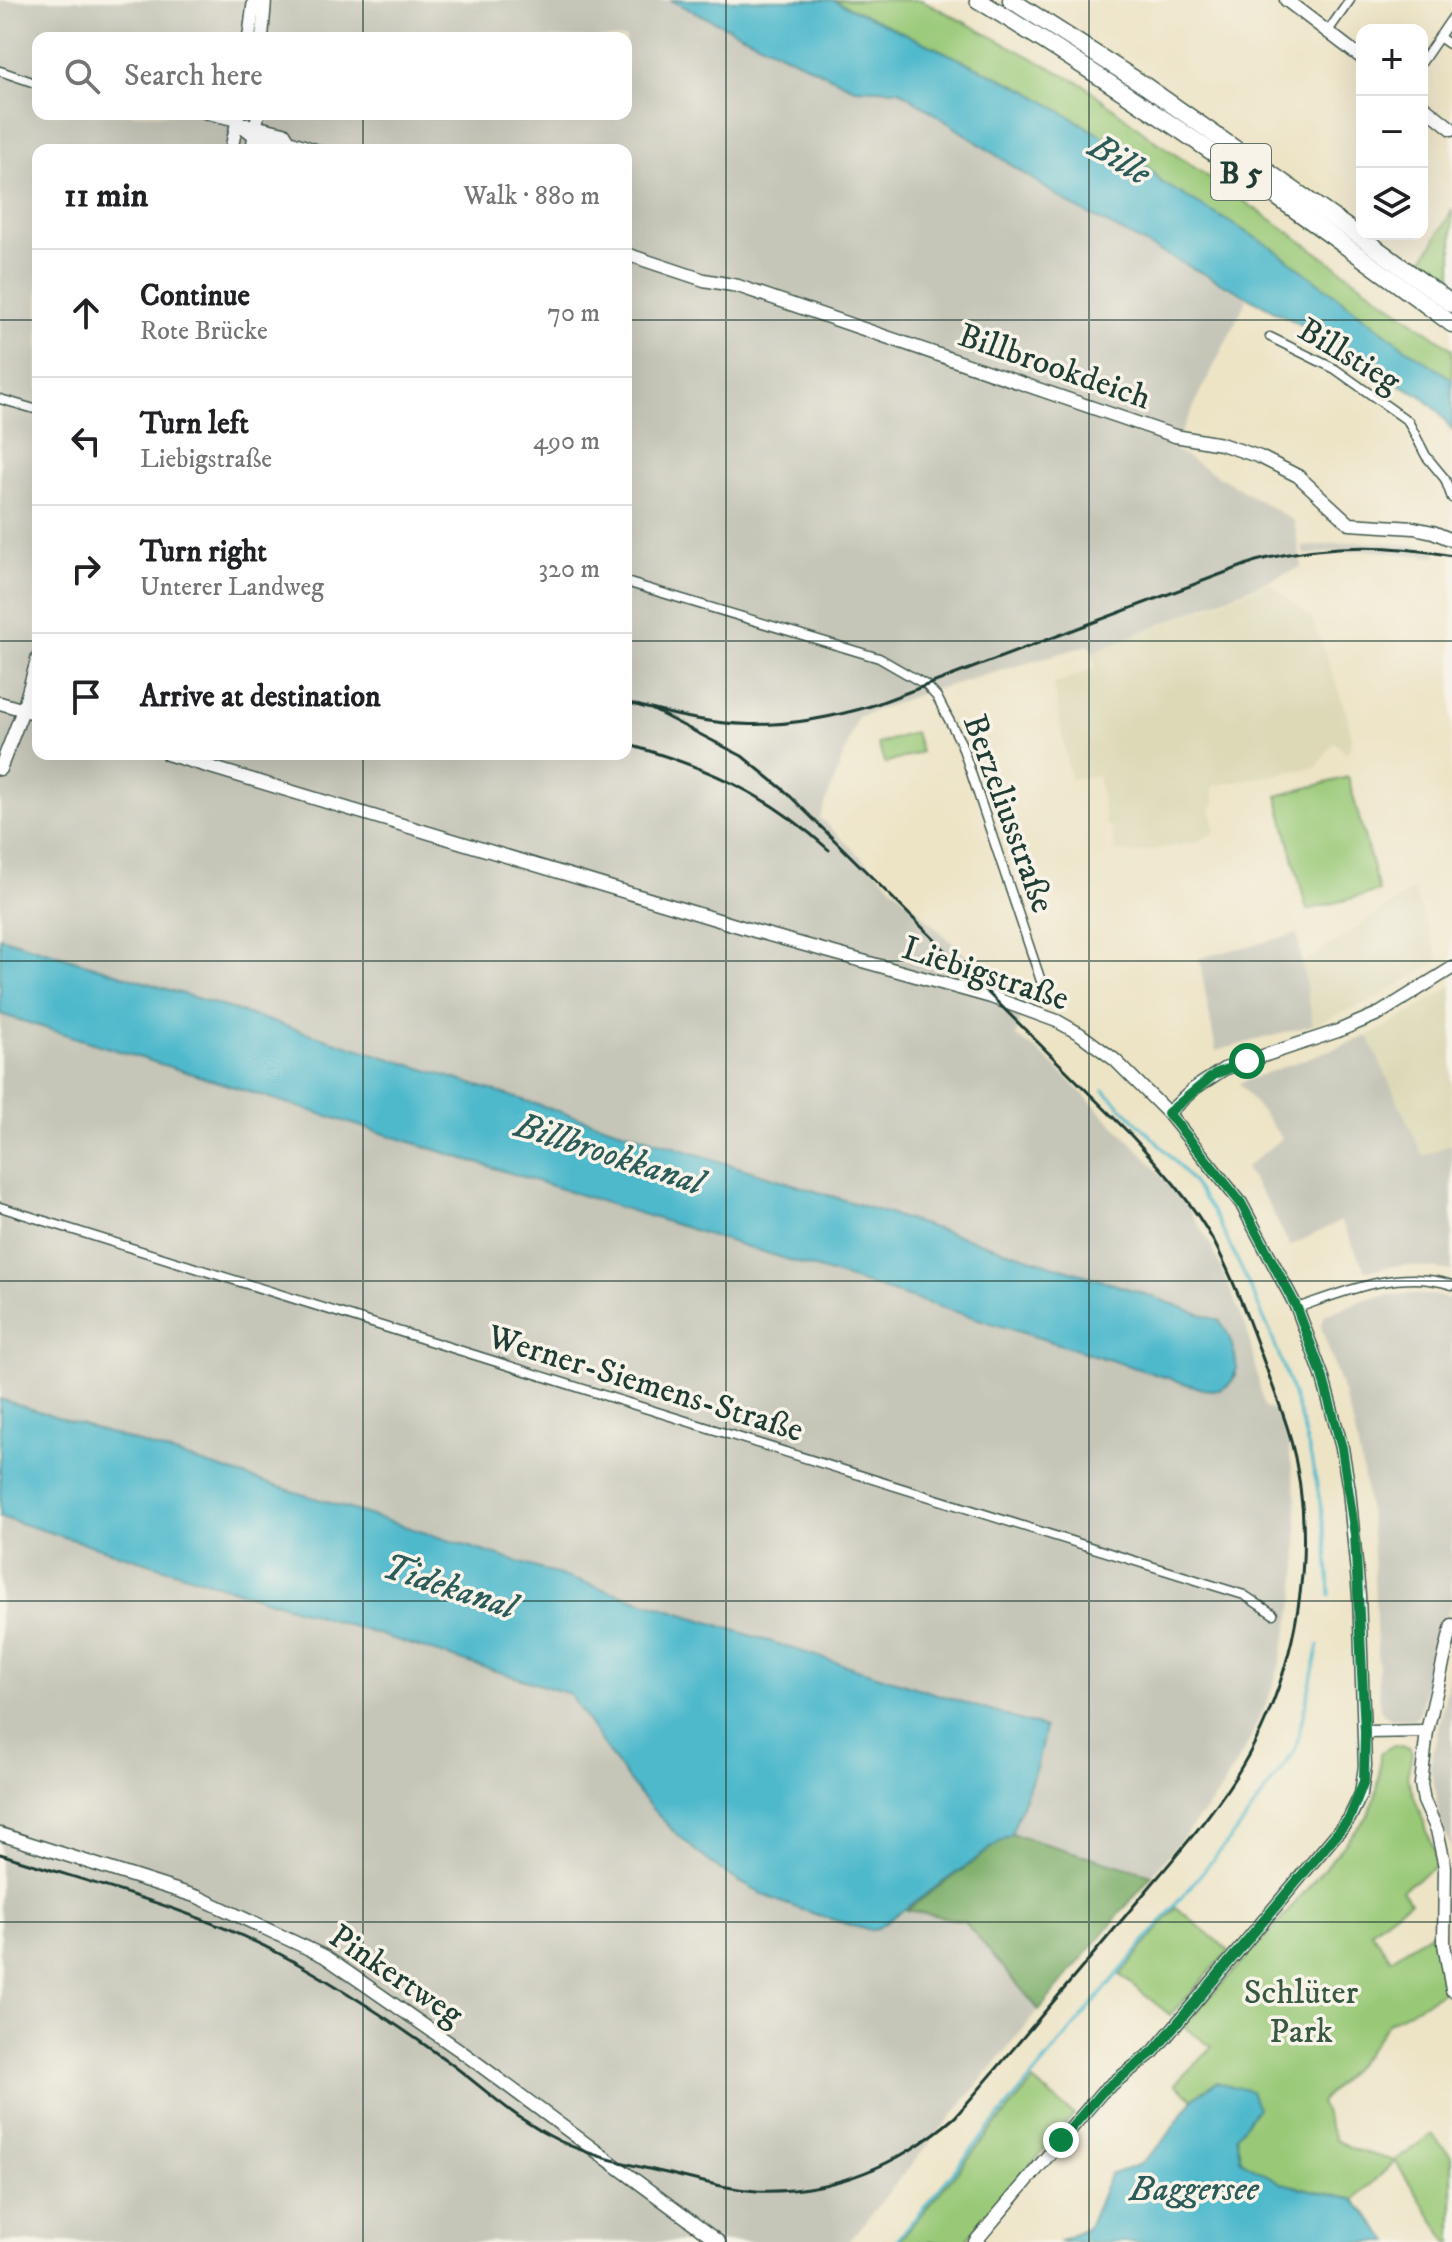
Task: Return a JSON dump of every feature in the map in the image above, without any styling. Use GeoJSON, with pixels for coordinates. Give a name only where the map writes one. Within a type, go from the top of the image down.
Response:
{"type":"FeatureCollection","features":[{"type":"Feature","properties":{"kind":"highway","name":"B 5"},"geometry":{"type":"LineString","coordinates":[[978,0],[1161,116],[1357,253],[1452,324]]}},
{"type":"Feature","properties":{"kind":"highway","name":"B 5"},"geometry":{"type":"LineString","coordinates":[[1011,0],[1144,85],[1452,304]]}},
{"type":"Feature","properties":{"kind":"street"},"geometry":{"type":"LineString","coordinates":[[250,32],[254,0]]}},
{"type":"Feature","properties":{"kind":"street"},"geometry":{"type":"LineString","coordinates":[[262,32],[265,0]]}},
{"type":"Feature","properties":{"kind":"street"},"geometry":{"type":"LineString","coordinates":[[1286,0],[1356,53]]}},
{"type":"Feature","properties":{"kind":"street"},"geometry":{"type":"LineString","coordinates":[[1328,31],[1350,0]]}},
{"type":"Feature","properties":{"kind":"street"},"geometry":{"type":"LineString","coordinates":[[1428,53],[1452,18]]}},
{"type":"Feature","properties":{"kind":"street"},"geometry":{"type":"LineString","coordinates":[[1439,37],[1452,46]]}},
{"type":"Feature","properties":{"kind":"street"},"geometry":{"type":"LineString","coordinates":[[0,71],[32,82]]}},
{"type":"Feature","properties":{"kind":"street"},"geometry":{"type":"LineString","coordinates":[[1428,110],[1452,129]]}},
{"type":"Feature","properties":{"kind":"street"},"geometry":{"type":"LineString","coordinates":[[232,144],[238,120]]}},
{"type":"Feature","properties":{"kind":"street"},"geometry":{"type":"LineString","coordinates":[[256,125],[284,133],[289,141],[298,144]]}},
{"type":"Feature","properties":{"kind":"street","name":"Billbrookdeich"},"geometry":{"type":"LineString","coordinates":[[632,256],[704,280],[738,286],[1175,436],[1209,440],[1260,457],[1298,476],[1350,524],[1414,528],[1452,540]]}},
{"type":"Feature","properties":{"kind":"street","name":"Billstieg"},"geometry":{"type":"LineString","coordinates":[[1270,337],[1335,369],[1408,421],[1426,456],[1445,479],[1452,498]]}},
{"type":"Feature","properties":{"kind":"street"},"geometry":{"type":"LineString","coordinates":[[0,399],[32,408]]}},
{"type":"Feature","properties":{"kind":"street","name":"Berzeliusstraße"},"geometry":{"type":"LineString","coordinates":[[632,584],[879,658],[926,685],[937,697],[961,743],[1045,993]]}},
{"type":"Feature","properties":{"kind":"street"},"geometry":{"type":"LineString","coordinates":[[0,769],[32,678]]}},
{"type":"Feature","properties":{"kind":"street"},"geometry":{"type":"LineString","coordinates":[[23,710],[32,698]]}},
{"type":"Feature","properties":{"kind":"street"},"geometry":{"type":"LineString","coordinates":[[0,703],[32,712]]}},
{"type":"Feature","properties":{"kind":"street","name":"Liebigstraße"},"geometry":{"type":"LineString","coordinates":[[187,760],[1043,1015],[1080,1034],[1115,1060],[1168,1113],[1241,1203],[1297,1308],[1330,1402],[1349,1490],[1357,1565],[1365,1732],[1364,1781],[1349,1819],[1154,2051],[1102,2092],[975,2242]]}},
{"type":"Feature","properties":{"kind":"street"},"geometry":{"type":"LineString","coordinates":[[1168,1113],[1195,1088],[1224,1069],[1338,1031],[1380,1013],[1452,968]]}},
{"type":"Feature","properties":{"kind":"street","name":"Werner-Siemens-Straße"},"geometry":{"type":"LineString","coordinates":[[0,1207],[1244,1595],[1273,1614]]}},
{"type":"Feature","properties":{"kind":"street"},"geometry":{"type":"LineString","coordinates":[[1297,1308],[1372,1283],[1400,1279],[1452,1285]]}},
{"type":"Feature","properties":{"kind":"street"},"geometry":{"type":"LineString","coordinates":[[1452,1625],[1427,1731],[1421,1784],[1424,1801],[1437,1830],[1445,1867],[1444,1944],[1452,1990]]}},
{"type":"Feature","properties":{"kind":"street"},"geometry":{"type":"LineString","coordinates":[[1365,1732],[1427,1731]]}},
{"type":"Feature","properties":{"kind":"street","name":"Pinkertweg"},"geometry":{"type":"LineString","coordinates":[[0,1834],[198,1897],[324,1956],[458,2049],[716,2241]]}},
{"type":"Feature","properties":{"kind":"shaded area"},"geometry":{"type":"Polygon","coordinates":[[[0,0],[670,0],[854,88],[899,90],[1074,207],[1247,299],[1173,449],[1294,521],[1302,567],[1093,652],[1089,645],[920,694],[858,717],[820,818],[1022,1009],[1016,1037],[1033,1047],[1066,1077],[1143,1154],[1187,1206],[1212,1247],[1247,1329],[1264,1407],[1277,1412],[1288,1444],[1296,1494],[1298,1565],[1295,1598],[1279,1667],[1268,1700],[1245,1749],[1217,1796],[1152,1875],[1011,1834],[1037,1765],[1044,1727],[0,1399],[0,1014],[1202,1389],[1220,1390],[1230,1383],[1235,1370],[1235,1356],[1227,1331],[1220,1321],[1139,1292],[0,937],[0,0]]]}},
{"type":"Feature","properties":{"kind":"shaded area"},"geometry":{"type":"Polygon","coordinates":[[[1353,542],[1395,543],[1438,549],[1436,557],[1365,550],[1304,555],[1302,547],[1353,542]]]}},
{"type":"Feature","properties":{"kind":"shaded area"},"geometry":{"type":"Polygon","coordinates":[[[1269,583],[1310,617],[1321,640],[1348,718],[1352,742],[1347,754],[1334,742],[1317,767],[1212,786],[1215,804],[1211,809],[1215,833],[1197,842],[1131,854],[1115,851],[1111,826],[1106,826],[1098,775],[1070,779],[1053,685],[1095,668],[1093,652],[1269,583]]]}},
{"type":"Feature","properties":{"kind":"shaded area"},"geometry":{"type":"Polygon","coordinates":[[[1413,890],[1439,959],[1374,1000],[1313,1025],[1302,964],[1413,890]]]}},
{"type":"Feature","properties":{"kind":"shaded area"},"geometry":{"type":"Polygon","coordinates":[[[1297,934],[1313,1025],[1216,1051],[1199,958],[1297,934]]]}},
{"type":"Feature","properties":{"kind":"shaded area"},"geometry":{"type":"Polygon","coordinates":[[[1452,986],[1452,1144],[1423,1157],[1368,1036],[1452,986]]]}},
{"type":"Feature","properties":{"kind":"shaded area"},"geometry":{"type":"Polygon","coordinates":[[[1368,1036],[1423,1156],[1452,1144],[1452,1271],[1406,1265],[1365,1270],[1341,1221],[1290,1246],[1245,1168],[1282,1138],[1239,1083],[1368,1036]]]}},
{"type":"Feature","properties":{"kind":"shaded area"},"geometry":{"type":"Polygon","coordinates":[[[1410,1294],[1452,1300],[1452,1602],[1444,1625],[1440,1627],[1419,1715],[1414,1719],[1390,1719],[1380,1709],[1372,1536],[1364,1478],[1354,1427],[1321,1326],[1325,1315],[1363,1300],[1410,1294]]]}},
{"type":"Feature","properties":{"kind":"shaded area"},"geometry":{"type":"Polygon","coordinates":[[[0,1517],[570,1694],[595,1736],[657,1815],[683,1843],[716,1868],[767,1896],[875,1930],[907,1910],[964,1921],[1039,2010],[848,2242],[0,2242],[0,1517]]]}},
{"type":"Feature","properties":{"kind":"shaded area"},"geometry":{"type":"Polygon","coordinates":[[[1452,1664],[1452,1850],[1440,1819],[1430,1766],[1452,1664]]]}},
{"type":"Feature","properties":{"kind":"green space"},"geometry":{"type":"Polygon","coordinates":[[[833,0],[922,0],[1084,85],[1154,140],[1452,349],[1452,379],[1404,347],[1270,246],[1161,182],[1150,169],[1121,148],[1028,91],[833,0]]]}},
{"type":"Feature","properties":{"kind":"green space"},"geometry":{"type":"Polygon","coordinates":[[[1452,211],[1452,284],[1423,260],[1452,211]]]}},
{"type":"Feature","properties":{"kind":"green space"},"geometry":{"type":"Polygon","coordinates":[[[915,732],[921,752],[885,764],[878,744],[915,732]]]}},
{"type":"Feature","properties":{"kind":"green space"},"geometry":{"type":"Polygon","coordinates":[[[1348,777],[1379,891],[1307,910],[1277,796],[1348,777]]]}},
{"type":"Feature","properties":{"kind":"green space","name":"Schlüter Park"},"geometry":{"type":"Polygon","coordinates":[[[1394,1745],[1409,1748],[1412,1753],[1407,1777],[1437,1865],[1402,1890],[1410,1901],[1371,1931],[1391,1959],[1436,1929],[1443,1992],[1388,2023],[1364,2056],[1320,2102],[1335,2140],[1355,2150],[1395,2161],[1355,2200],[1281,2183],[1241,2160],[1236,2136],[1257,2108],[1216,2082],[1193,2099],[1175,2084],[1212,2047],[1183,2026],[1281,1920],[1368,1816],[1378,1786],[1380,1753],[1394,1745]]]}},
{"type":"Feature","properties":{"kind":"green space"},"geometry":{"type":"Polygon","coordinates":[[[1011,1834],[1152,1875],[1039,2010],[964,1921],[907,1910],[1011,1834]]]}},
{"type":"Feature","properties":{"kind":"green space"},"geometry":{"type":"Polygon","coordinates":[[[1176,1907],[1229,1951],[1170,2015],[1120,1975],[1176,1907]]]}},
{"type":"Feature","properties":{"kind":"green space"},"geometry":{"type":"Polygon","coordinates":[[[1033,2081],[1074,2115],[964,2242],[898,2242],[1033,2081]]]}},
{"type":"Feature","properties":{"kind":"green space"},"geometry":{"type":"Polygon","coordinates":[[[1432,2134],[1452,2157],[1452,2242],[1448,2242],[1395,2161],[1432,2134]]]}},
{"type":"Feature","properties":{"kind":"water","name":"Bille"},"geometry":{"type":"Polygon","coordinates":[[[670,0],[833,0],[1028,91],[1121,148],[1150,169],[1161,182],[1270,246],[1404,347],[1452,379],[1452,430],[1438,411],[1419,394],[1396,383],[1381,366],[1074,207],[899,90],[854,88],[670,0]]]}},
{"type":"Feature","properties":{"kind":"water","name":"Billbrookkanal"},"geometry":{"type":"Polygon","coordinates":[[[0,937],[1139,1292],[1220,1321],[1233,1347],[1234,1376],[1221,1389],[1203,1389],[0,1014],[0,937]]]}},
{"type":"Feature","properties":{"kind":"water","name":"Tidekanal"},"geometry":{"type":"Polygon","coordinates":[[[0,1399],[1045,1728],[1037,1765],[1011,1834],[875,1930],[818,1915],[769,1897],[706,1860],[654,1811],[610,1755],[570,1694],[0,1517],[0,1399]]]}},
{"type":"Feature","properties":{"kind":"water","name":"Baggersee"},"geometry":{"type":"Polygon","coordinates":[[[1216,2082],[1251,2091],[1258,2108],[1236,2136],[1241,2160],[1281,2183],[1355,2200],[1390,2242],[1058,2242],[1088,2228],[1110,2175],[1140,2164],[1161,2144],[1193,2099],[1216,2082]]]}},
{"type":"Feature","properties":{"kind":"waterway"},"geometry":{"type":"LineString","coordinates":[[1104,1090],[1160,1146],[1199,1191],[1214,1214],[1257,1301],[1289,1382],[1313,1466],[1327,1551],[1330,1595]]}},
{"type":"Feature","properties":{"kind":"waterway"},"geometry":{"type":"LineString","coordinates":[[895,2242],[1239,1828],[1295,1751],[1319,1645]]}},
{"type":"Feature","properties":{"kind":"railway"},"geometry":{"type":"LineString","coordinates":[[632,704],[721,723],[779,724],[809,720],[874,705],[1256,561],[1305,551],[1354,547],[1403,549],[1452,556]]}},
{"type":"Feature","properties":{"kind":"railway"},"geometry":{"type":"LineString","coordinates":[[0,1854],[176,1910],[278,1953],[385,2017],[508,2109],[562,2142],[618,2162],[721,2186],[785,2191],[838,2182],[863,2173],[911,2149],[955,2117],[1184,1846],[1236,1776],[1275,1697],[1288,1654],[1298,1610],[1303,1565],[1303,1520],[1287,1425],[1242,1305],[1214,1242],[1185,1198],[1128,1132],[785,791],[742,756],[653,710]]}},
{"type":"Feature","properties":{"kind":"railway"},"geometry":{"type":"LineString","coordinates":[[632,746],[683,762],[734,784],[782,813],[829,850]]}},
{"type":"Feature","properties":{"kind":"route"},"geometry":{"type":"LineString","coordinates":[[1061,2140],[1102,2092],[1154,2051],[1349,1819],[1364,1781],[1365,1732],[1355,1535],[1342,1448],[1330,1402],[1297,1308],[1241,1203],[1168,1113],[1215,1074],[1247,1061]]}}]}
